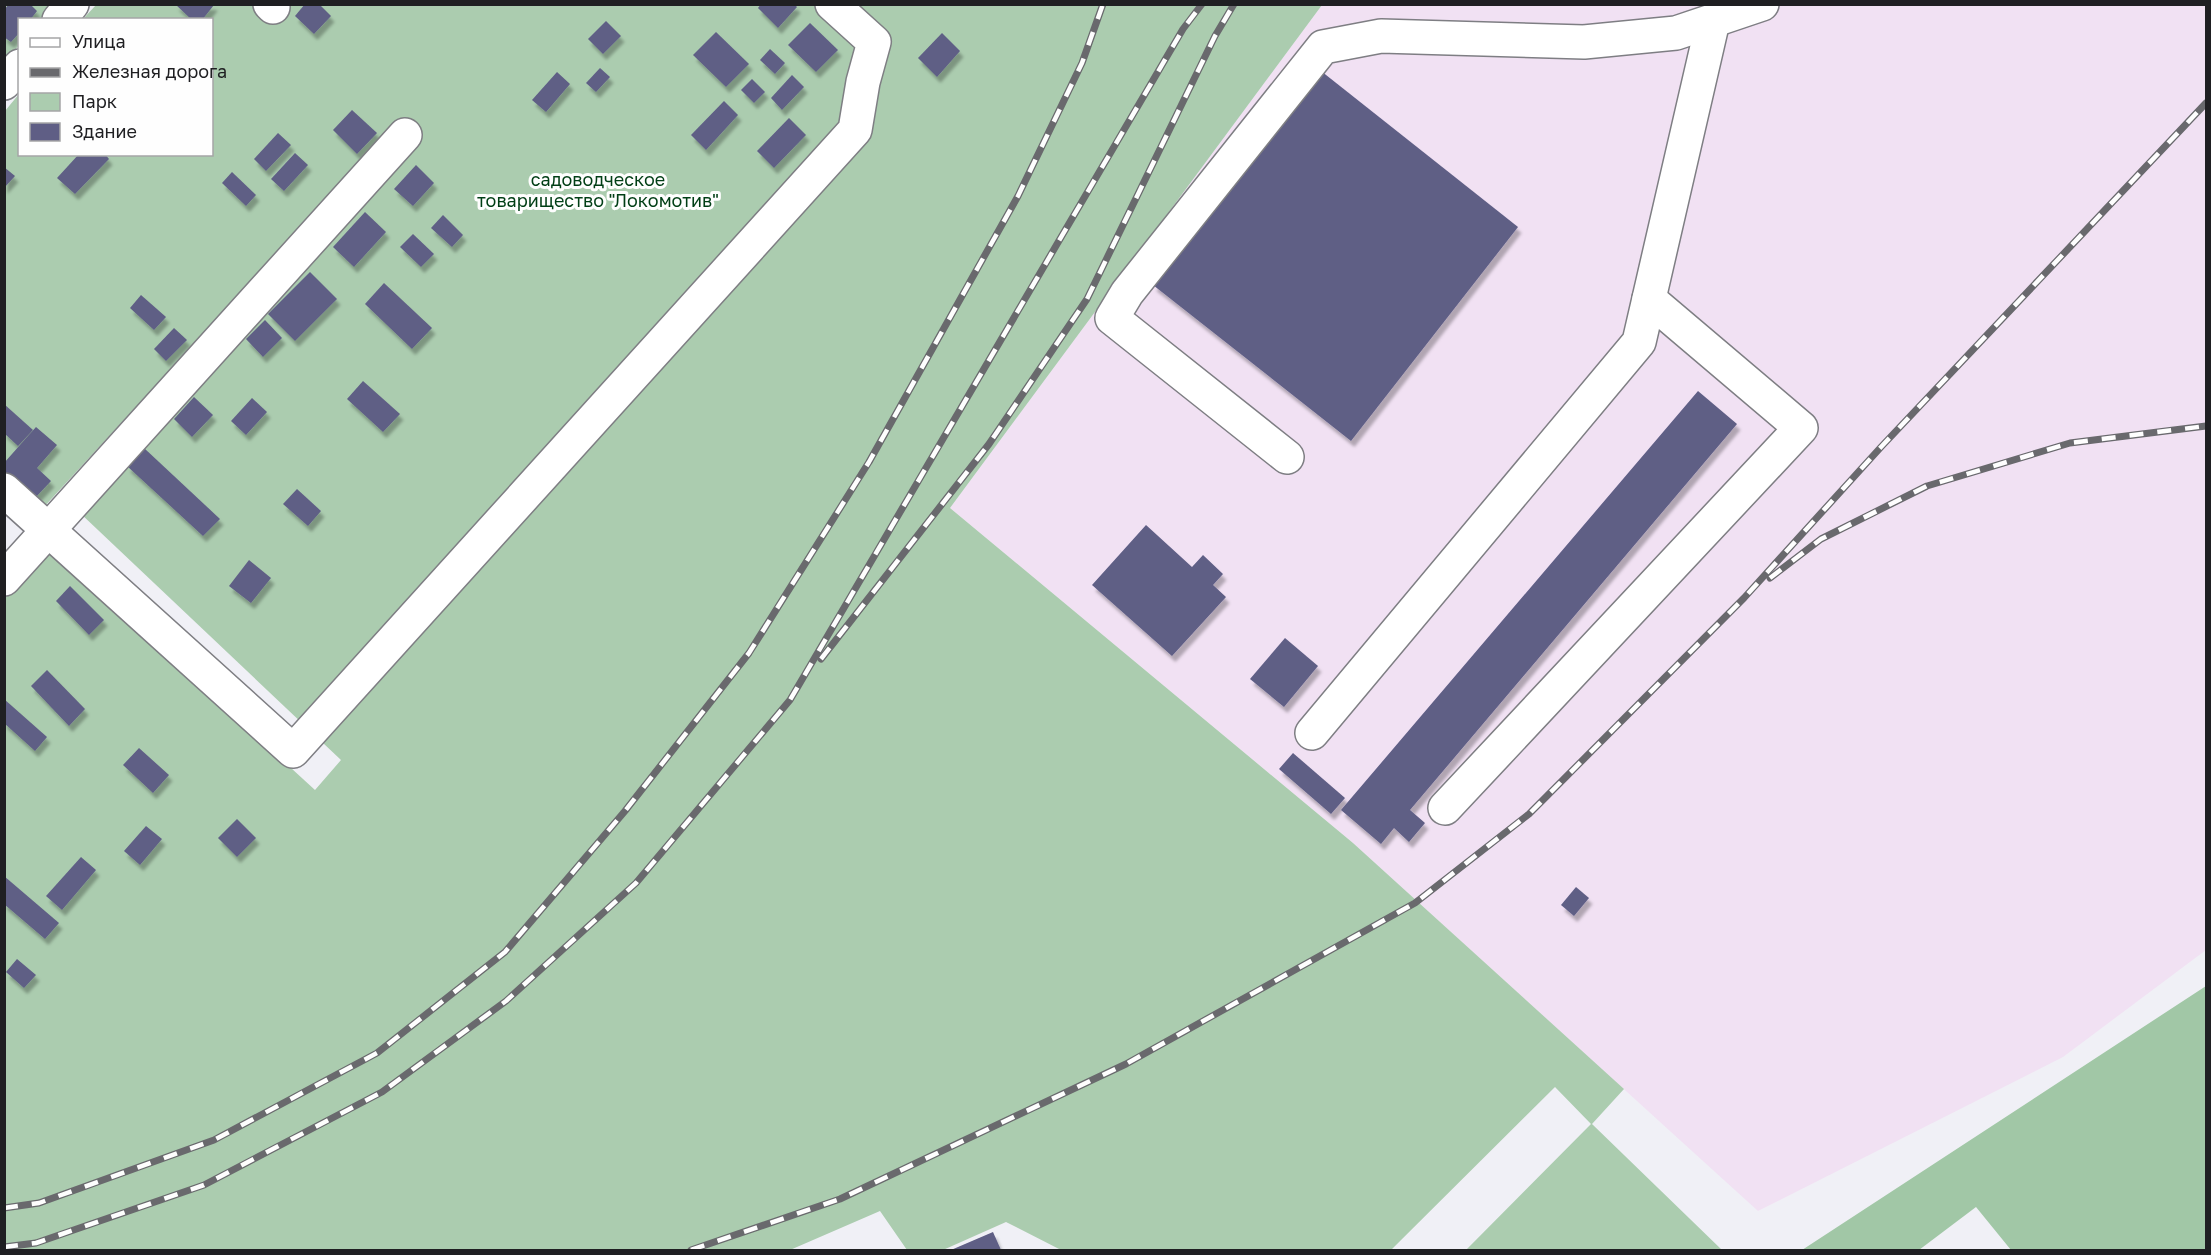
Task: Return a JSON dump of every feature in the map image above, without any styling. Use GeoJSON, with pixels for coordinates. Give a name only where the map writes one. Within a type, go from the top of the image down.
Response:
{"type":"FeatureCollection","features":[{"type":"Feature","properties":{"kind":"lane"},"geometry":{"type":"LineString","coordinates":[[61,18],[72,4]]}},
{"type":"Feature","properties":{"kind":"lane"},"geometry":{"type":"LineString","coordinates":[[4,490],[293,751],[855,130],[863,82],[874,42],[832,4]]}},
{"type":"Feature","properties":{"kind":"lane"},"geometry":{"type":"LineString","coordinates":[[1287,458],[1112,318],[1127,293],[1323,47],[1381,36],[1584,42],[1676,33],[1762,4]]}},
{"type":"Feature","properties":{"kind":"lane"},"geometry":{"type":"LineString","coordinates":[[1312,732],[1639,342],[1713,21]]}},
{"type":"Feature","properties":{"kind":"lane"},"geometry":{"type":"LineString","coordinates":[[4,83],[18,68]]}},
{"type":"Feature","properties":{"kind":"lane"},"geometry":{"type":"LineString","coordinates":[[4,579],[405,135]]}},
{"type":"Feature","properties":{"kind":"lane"},"geometry":{"type":"LineString","coordinates":[[1445,808],[1801,428],[1649,299]]}},
{"type":"Feature","properties":{"kind":"shaded area"},"geometry":{"type":"Polygon","coordinates":[[[1322,5],[2206,5],[2206,950],[2063,1057],[1758,1211],[1353,843],[950,508],[1322,5]]]}},
{"type":"Feature","properties":{"kind":"green space"},"geometry":{"type":"Polygon","coordinates":[[[5,5],[54,5],[42,18],[18,18],[18,46],[5,62],[5,5]]]}},
{"type":"Feature","properties":{"kind":"green space","name":"садоводческое товарищество \"Локомотив\""},"geometry":{"type":"Polygon","coordinates":[[[96,5],[1322,5],[950,508],[1353,843],[1624,1089],[1592,1124],[1722,1250],[1466,1250],[1591,1124],[1555,1087],[1391,1250],[1061,1250],[1006,1222],[943,1250],[907,1250],[880,1211],[790,1250],[5,1250],[5,598],[50,547],[315,790],[341,760],[80,513],[420,143],[397,123],[43,508],[5,472],[5,111],[18,95],[18,156],[213,156],[213,18],[84,18],[96,5]]]}},
{"type":"Feature","properties":{"kind":"green space"},"geometry":{"type":"Polygon","coordinates":[[[2206,986],[2206,1250],[2011,1250],[1976,1207],[1919,1250],[1802,1250],[2206,986]]]}},
{"type":"Feature","properties":{"kind":"building"},"geometry":{"type":"Polygon","coordinates":[[[9,4],[30,4],[37,11],[32,18],[18,18],[18,34],[11,42],[4,37],[4,10],[9,4]]]}},
{"type":"Feature","properties":{"kind":"building"},"geometry":{"type":"Polygon","coordinates":[[[175,4],[214,5],[204,18],[190,18],[175,4]]]}},
{"type":"Feature","properties":{"kind":"building"},"geometry":{"type":"Polygon","coordinates":[[[305,4],[319,4],[331,16],[314,34],[295,16],[305,4]]]}},
{"type":"Feature","properties":{"kind":"building"},"geometry":{"type":"Polygon","coordinates":[[[761,4],[794,4],[797,7],[778,28],[758,8],[761,4]]]}},
{"type":"Feature","properties":{"kind":"building"},"geometry":{"type":"Polygon","coordinates":[[[606,21],[621,36],[603,54],[588,39],[606,21]]]}},
{"type":"Feature","properties":{"kind":"building"},"geometry":{"type":"Polygon","coordinates":[[[810,23],[838,50],[816,72],[788,45],[810,23]]]}},
{"type":"Feature","properties":{"kind":"building"},"geometry":{"type":"Polygon","coordinates":[[[716,32],[749,64],[726,87],[693,55],[716,32]]]}},
{"type":"Feature","properties":{"kind":"building"},"geometry":{"type":"Polygon","coordinates":[[[942,33],[960,51],[937,77],[918,58],[942,33]]]}},
{"type":"Feature","properties":{"kind":"building"},"geometry":{"type":"Polygon","coordinates":[[[770,49],[785,63],[775,74],[760,60],[770,49]]]}},
{"type":"Feature","properties":{"kind":"building"},"geometry":{"type":"Polygon","coordinates":[[[600,68],[610,77],[596,92],[586,83],[600,68]]]}},
{"type":"Feature","properties":{"kind":"building"},"geometry":{"type":"Polygon","coordinates":[[[1321,71],[1518,227],[1351,441],[1153,285],[1321,71]]]}},
{"type":"Feature","properties":{"kind":"building"},"geometry":{"type":"Polygon","coordinates":[[[557,72],[570,84],[546,112],[532,100],[557,72]]]}},
{"type":"Feature","properties":{"kind":"building"},"geometry":{"type":"Polygon","coordinates":[[[792,75],[804,87],[782,110],[771,98],[792,75]]]}},
{"type":"Feature","properties":{"kind":"building"},"geometry":{"type":"Polygon","coordinates":[[[752,79],[765,92],[754,103],[741,90],[752,79]]]}},
{"type":"Feature","properties":{"kind":"building"},"geometry":{"type":"Polygon","coordinates":[[[724,101],[738,115],[706,150],[691,135],[724,101]]]}},
{"type":"Feature","properties":{"kind":"building"},"geometry":{"type":"Polygon","coordinates":[[[352,110],[377,133],[357,154],[333,130],[352,110]]]}},
{"type":"Feature","properties":{"kind":"building"},"geometry":{"type":"Polygon","coordinates":[[[789,118],[806,135],[774,168],[757,151],[789,118]]]}},
{"type":"Feature","properties":{"kind":"building"},"geometry":{"type":"Polygon","coordinates":[[[278,133],[291,145],[266,171],[254,159],[278,133]]]}},
{"type":"Feature","properties":{"kind":"building"},"geometry":{"type":"Polygon","coordinates":[[[295,153],[308,165],[284,191],[271,179],[295,153]]]}},
{"type":"Feature","properties":{"kind":"building"},"geometry":{"type":"Polygon","coordinates":[[[77,156],[107,156],[109,159],[75,194],[57,178],[77,156]]]}},
{"type":"Feature","properties":{"kind":"building"},"geometry":{"type":"Polygon","coordinates":[[[416,165],[434,183],[413,206],[394,189],[416,165]]]}},
{"type":"Feature","properties":{"kind":"building"},"geometry":{"type":"Polygon","coordinates":[[[4,167],[15,176],[4,188],[4,167]]]}},
{"type":"Feature","properties":{"kind":"building"},"geometry":{"type":"Polygon","coordinates":[[[232,172],[256,195],[246,206],[222,183],[232,172]]]}},
{"type":"Feature","properties":{"kind":"building"},"geometry":{"type":"Polygon","coordinates":[[[365,212],[386,232],[354,267],[333,247],[365,212]]]}},
{"type":"Feature","properties":{"kind":"building"},"geometry":{"type":"Polygon","coordinates":[[[443,215],[463,235],[452,247],[431,228],[443,215]]]}},
{"type":"Feature","properties":{"kind":"building"},"geometry":{"type":"Polygon","coordinates":[[[413,234],[434,254],[421,267],[400,247],[413,234]]]}},
{"type":"Feature","properties":{"kind":"building"},"geometry":{"type":"Polygon","coordinates":[[[310,272],[337,299],[295,341],[268,314],[310,272]]]}},
{"type":"Feature","properties":{"kind":"building"},"geometry":{"type":"Polygon","coordinates":[[[384,283],[432,328],[412,349],[365,304],[384,283]]]}},
{"type":"Feature","properties":{"kind":"building"},"geometry":{"type":"Polygon","coordinates":[[[141,295],[166,317],[154,330],[130,308],[141,295]]]}},
{"type":"Feature","properties":{"kind":"building"},"geometry":{"type":"Polygon","coordinates":[[[265,320],[282,338],[263,357],[246,339],[265,320]]]}},
{"type":"Feature","properties":{"kind":"building"},"geometry":{"type":"Polygon","coordinates":[[[174,328],[187,340],[166,361],[154,349],[174,328]]]}},
{"type":"Feature","properties":{"kind":"building"},"geometry":{"type":"Polygon","coordinates":[[[363,381],[400,414],[383,432],[347,399],[363,381]]]}},
{"type":"Feature","properties":{"kind":"building"},"geometry":{"type":"Polygon","coordinates":[[[1698,391],[1737,424],[1410,810],[1425,823],[1409,842],[1394,828],[1381,844],[1341,810],[1698,391]]]}},
{"type":"Feature","properties":{"kind":"building"},"geometry":{"type":"Polygon","coordinates":[[[194,397],[213,415],[192,437],[174,419],[194,397]]]}},
{"type":"Feature","properties":{"kind":"building"},"geometry":{"type":"Polygon","coordinates":[[[252,398],[267,412],[246,435],[231,421],[252,398]]]}},
{"type":"Feature","properties":{"kind":"building"},"geometry":{"type":"Polygon","coordinates":[[[4,404],[33,430],[18,446],[4,433],[4,404]]]}},
{"type":"Feature","properties":{"kind":"building"},"geometry":{"type":"Polygon","coordinates":[[[36,427],[57,445],[37,468],[51,481],[35,498],[4,471],[4,463],[36,427]]]}},
{"type":"Feature","properties":{"kind":"building"},"geometry":{"type":"Polygon","coordinates":[[[144,448],[220,519],[203,536],[127,466],[144,448]]]}},
{"type":"Feature","properties":{"kind":"building"},"geometry":{"type":"Polygon","coordinates":[[[297,489],[321,511],[308,526],[283,504],[297,489]]]}},
{"type":"Feature","properties":{"kind":"building"},"geometry":{"type":"Polygon","coordinates":[[[1146,525],[1192,567],[1203,555],[1223,574],[1213,585],[1226,597],[1172,656],[1092,585],[1146,525]]]}},
{"type":"Feature","properties":{"kind":"building"},"geometry":{"type":"Polygon","coordinates":[[[249,560],[271,578],[251,603],[229,586],[249,560]]]}},
{"type":"Feature","properties":{"kind":"building"},"geometry":{"type":"Polygon","coordinates":[[[70,586],[104,620],[89,635],[56,601],[70,586]]]}},
{"type":"Feature","properties":{"kind":"building"},"geometry":{"type":"Polygon","coordinates":[[[1285,638],[1318,666],[1284,707],[1250,679],[1285,638]]]}},
{"type":"Feature","properties":{"kind":"building"},"geometry":{"type":"Polygon","coordinates":[[[47,670],[85,709],[69,726],[31,686],[47,670]]]}},
{"type":"Feature","properties":{"kind":"building"},"geometry":{"type":"Polygon","coordinates":[[[4,699],[47,737],[35,751],[4,723],[4,699]]]}},
{"type":"Feature","properties":{"kind":"building"},"geometry":{"type":"Polygon","coordinates":[[[139,748],[169,775],[153,793],[123,765],[139,748]]]}},
{"type":"Feature","properties":{"kind":"building"},"geometry":{"type":"Polygon","coordinates":[[[1293,753],[1345,798],[1331,814],[1279,769],[1293,753]]]}},
{"type":"Feature","properties":{"kind":"building"},"geometry":{"type":"Polygon","coordinates":[[[237,819],[256,838],[237,857],[218,838],[237,819]]]}},
{"type":"Feature","properties":{"kind":"building"},"geometry":{"type":"Polygon","coordinates":[[[146,826],[162,839],[140,865],[124,851],[146,826]]]}},
{"type":"Feature","properties":{"kind":"building"},"geometry":{"type":"Polygon","coordinates":[[[81,857],[96,870],[62,910],[46,896],[81,857]]]}},
{"type":"Feature","properties":{"kind":"building"},"geometry":{"type":"Polygon","coordinates":[[[4,876],[59,923],[45,939],[4,904],[4,876]]]}},
{"type":"Feature","properties":{"kind":"building"},"geometry":{"type":"Polygon","coordinates":[[[1576,887],[1589,898],[1574,916],[1561,905],[1576,887]]]}},
{"type":"Feature","properties":{"kind":"building"},"geometry":{"type":"Polygon","coordinates":[[[17,959],[36,975],[24,988],[6,972],[17,959]]]}},
{"type":"Feature","properties":{"kind":"building"},"geometry":{"type":"Polygon","coordinates":[[[993,1232],[1001,1250],[951,1250],[993,1232]]]}},
{"type":"Feature","properties":{"kind":"railway"},"geometry":{"type":"LineString","coordinates":[[4,1208],[39,1203],[214,1140],[377,1053],[505,952],[625,811],[749,653],[869,462],[1018,196],[1082,63],[1103,4]]}},
{"type":"Feature","properties":{"kind":"railway"},"geometry":{"type":"LineString","coordinates":[[4,1247],[36,1243],[204,1185],[382,1092],[506,1001],[636,883],[790,700],[1183,29],[1202,4]]}},
{"type":"Feature","properties":{"kind":"railway"},"geometry":{"type":"LineString","coordinates":[[821,659],[989,444],[1087,299],[1215,36],[1234,4]]}},
{"type":"Feature","properties":{"kind":"railway"},"geometry":{"type":"LineString","coordinates":[[691,1250],[840,1199],[1126,1064],[1415,903],[1529,814],[1744,598],[1881,447],[2206,103]]}},
{"type":"Feature","properties":{"kind":"railway"},"geometry":{"type":"LineString","coordinates":[[1770,578],[1821,539],[1927,486],[2070,443],[2206,426]]}}]}
